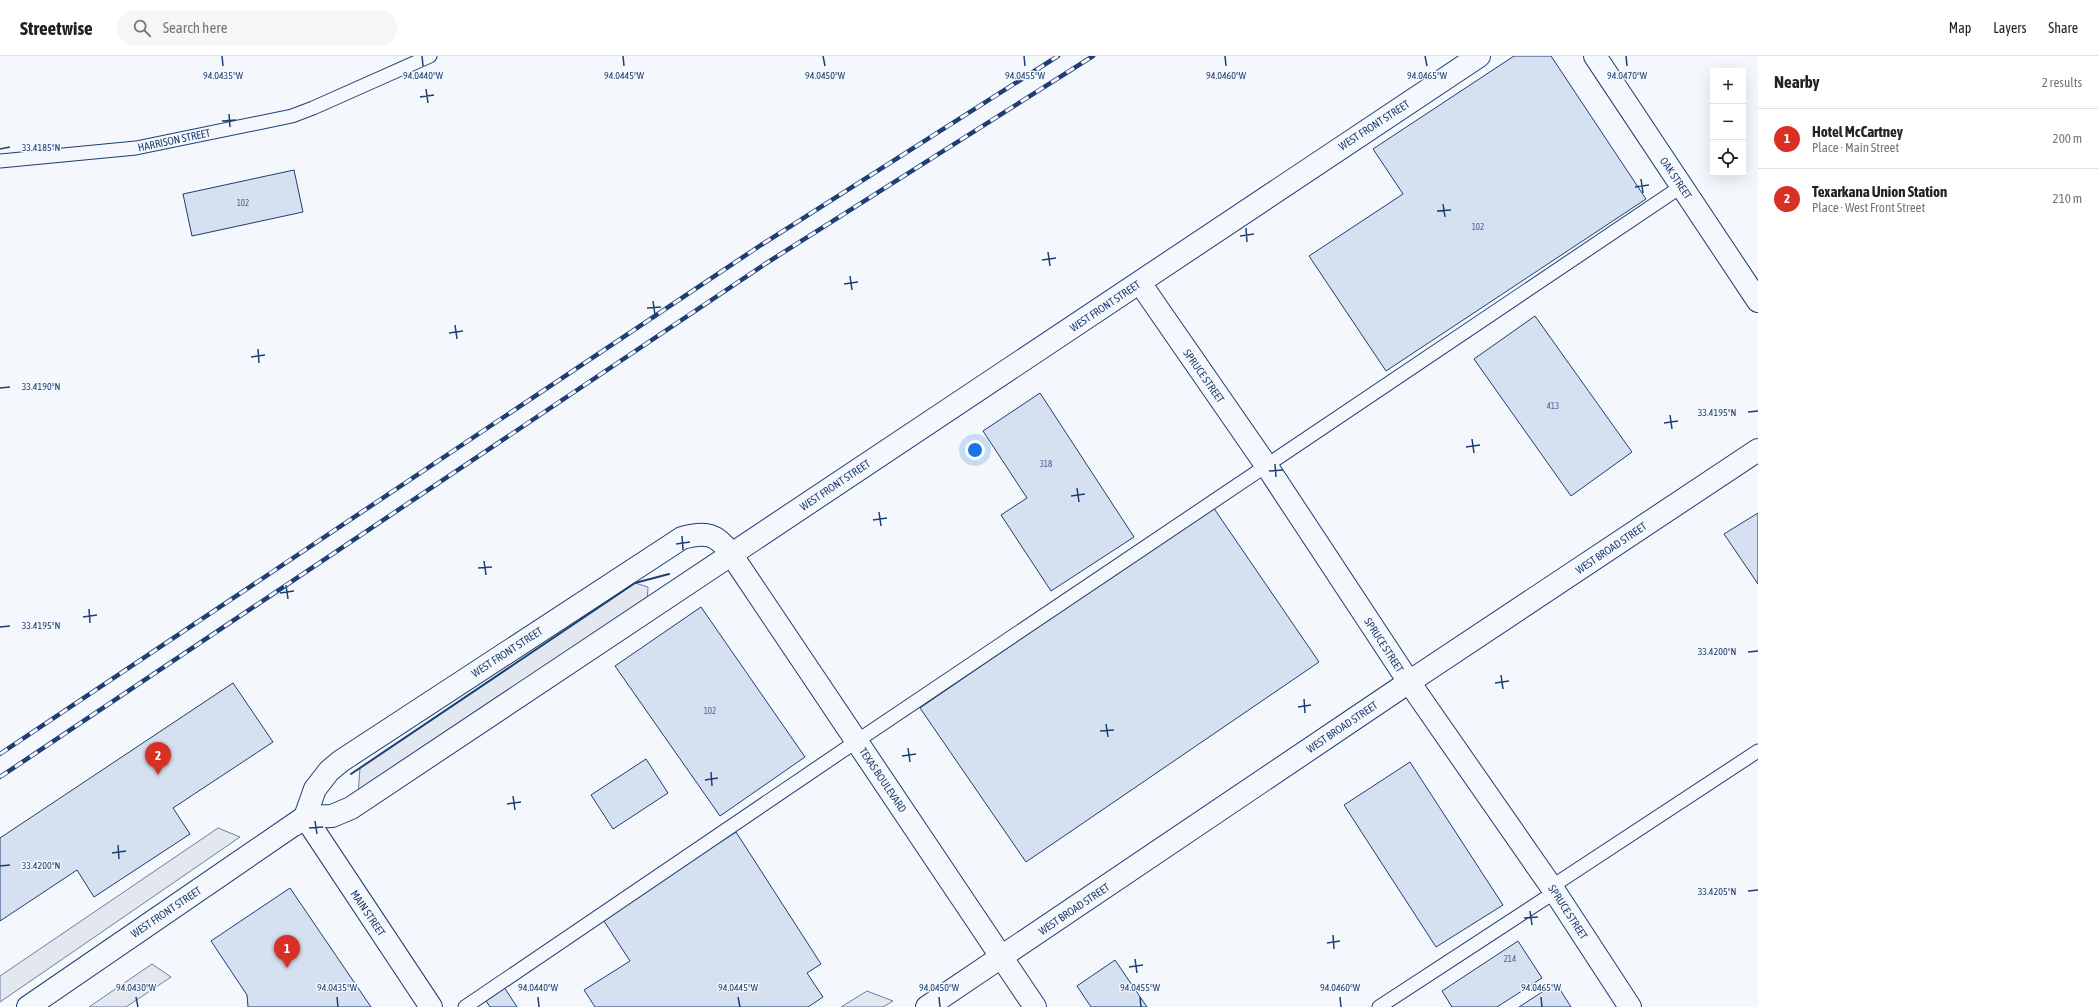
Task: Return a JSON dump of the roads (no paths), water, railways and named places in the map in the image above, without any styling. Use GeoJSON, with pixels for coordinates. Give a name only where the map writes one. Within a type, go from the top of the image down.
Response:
{"type":"FeatureCollection","features":[{"type":"Feature","properties":{"kind":"street","name":"WEST FRONT STREET"},"geometry":{"type":"LineString","coordinates":[[28,1007],[305,817],[332,816],[351,808],[1479,56]]}},
{"type":"Feature","properties":{"kind":"street","name":"OAK STREET"},"geometry":{"type":"LineString","coordinates":[[1595,56],[1758,301]]}},
{"type":"Feature","properties":{"kind":"street","name":"SPRUCE STREET"},"geometry":{"type":"LineString","coordinates":[[1140,283],[1266,465],[1409,682],[1553,889],[1630,1007]]}},
{"type":"Feature","properties":{"kind":"street","name":"WEST BROAD STREET"},"geometry":{"type":"LineString","coordinates":[[927,1007],[1409,682],[1758,450]]}},
{"type":"Feature","properties":{"kind":"street","name":"WEST FRONT STREET"},"geometry":{"type":"LineString","coordinates":[[305,817],[315,789],[329,772],[341,761],[682,538],[694,534],[714,537],[723,543],[731,554]]}},
{"type":"Feature","properties":{"kind":"street","name":"TEXAS BOULEVARD"},"geometry":{"type":"LineString","coordinates":[[731,554],[1003,957],[1035,1007]]}},
{"type":"Feature","properties":{"kind":"street","name":"MAIN STREET"},"geometry":{"type":"LineString","coordinates":[[305,817],[431,1007]]}},
{"type":"Feature","properties":{"kind":"lane","name":"HARRISON STREET"},"geometry":{"type":"LineString","coordinates":[[0,161],[136,148],[292,116],[430,56]]}},
{"type":"Feature","properties":{"kind":"lane"},"geometry":{"type":"LineString","coordinates":[[465,1007],[856,741],[1682,186]]}},
{"type":"Feature","properties":{"kind":"lane"},"geometry":{"type":"LineString","coordinates":[[1379,1007],[1758,751]]}},
{"type":"Feature","properties":{"kind":"railway"},"geometry":{"type":"LineString","coordinates":[[0,754],[761,245],[1058,56]]}},
{"type":"Feature","properties":{"kind":"railway"},"geometry":{"type":"LineString","coordinates":[[0,777],[765,264],[1093,56]]}},
{"type":"Feature","properties":{"kind":"place","name":"Texarkana Union Station"},"geometry":{"type":"Point","coordinates":[158,775]}},
{"type":"Feature","properties":{"kind":"place","name":"Hotel McCartney"},"geometry":{"type":"Point","coordinates":[287,968]}}]}
